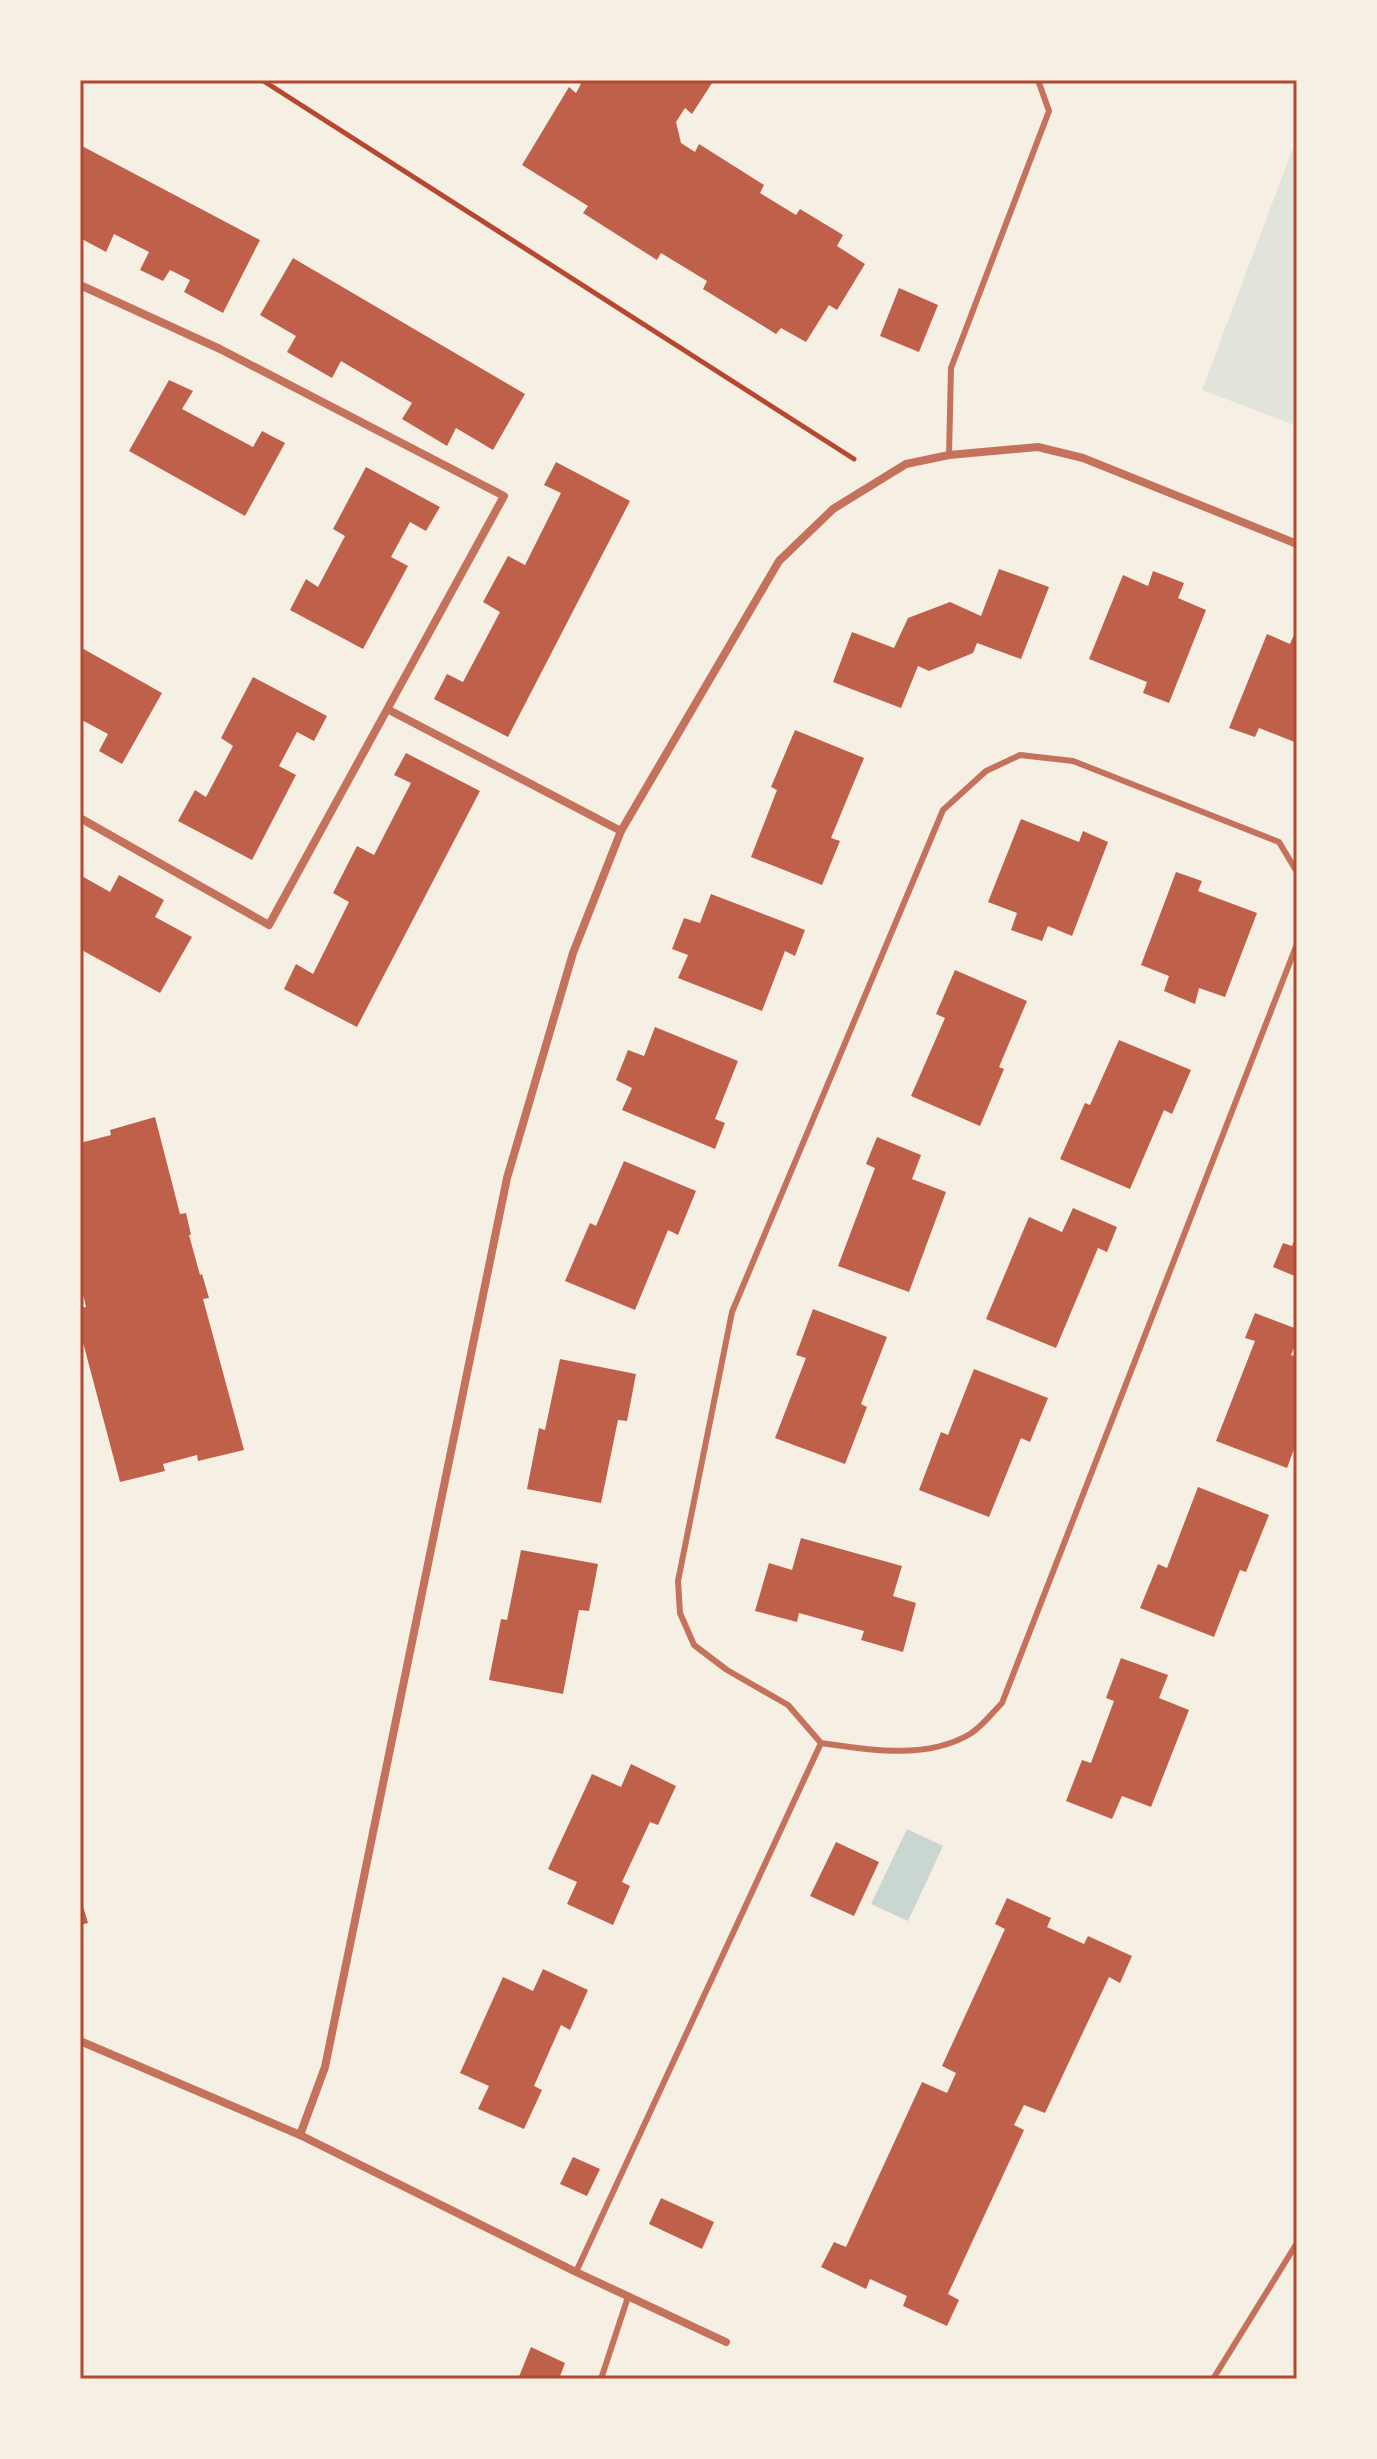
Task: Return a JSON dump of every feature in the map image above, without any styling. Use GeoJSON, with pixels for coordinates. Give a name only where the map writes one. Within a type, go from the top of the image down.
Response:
{"type":"FeatureCollection","features":[{"type":"Feature","properties":{"kind":"street"},"geometry":{"type":"LineString","coordinates":[[80,285],[220,349],[504,496],[269,925],[80,818]]}},
{"type":"Feature","properties":{"kind":"street"},"geometry":{"type":"LineString","coordinates":[[300,2135],[325,2067],[507,1178],[573,953],[621,831],[779,561],[833,509],[906,464],[949,455],[1038,447],[1083,458],[1297,544]]}},
{"type":"Feature","properties":{"kind":"street"},"geometry":{"type":"LineString","coordinates":[[389,710],[621,831]]}},
{"type":"Feature","properties":{"kind":"street"},"geometry":{"type":"LineString","coordinates":[[80,2041],[300,2135],[576,2272],[726,2342]]}},
{"type":"Feature","properties":{"kind":"lane"},"geometry":{"type":"LineString","coordinates":[[949,455],[951,368],[1049,111],[1038,80]]}},
{"type":"Feature","properties":{"kind":"lane"},"geometry":{"type":"LineString","coordinates":[[1297,872],[1279,842],[1073,761],[1020,755],[986,771],[943,810],[732,1312],[678,1581],[680,1613],[694,1645],[727,1670],[788,1705],[821,1743],[888,1752],[947,1745],[973,1733],[1002,1703],[1297,944]]}},
{"type":"Feature","properties":{"kind":"lane"},"geometry":{"type":"LineString","coordinates":[[576,2272],[821,1743]]}},
{"type":"Feature","properties":{"kind":"lane"},"geometry":{"type":"LineString","coordinates":[[1213,2379],[1297,2243]]}},
{"type":"Feature","properties":{"kind":"lane"},"geometry":{"type":"LineString","coordinates":[[601,2379],[628,2297]]}},
{"type":"Feature","properties":{"kind":"path"},"geometry":{"type":"LineString","coordinates":[[262,80],[882,477]]}},
{"type":"Feature","properties":{"kind":"shaded area"},"geometry":{"type":"Polygon","coordinates":[[[1297,137],[1297,426],[1202,390],[1297,137]]]}},
{"type":"Feature","properties":{"kind":"shaded area"},"geometry":{"type":"Polygon","coordinates":[[[907,1829],[943,1846],[908,1921],[871,1904],[907,1829]]]}},
{"type":"Feature","properties":{"kind":"building"},"geometry":{"type":"Polygon","coordinates":[[[583,80],[714,80],[692,114],[685,108],[676,122],[681,143],[695,152],[699,144],[764,185],[760,193],[796,215],[800,209],[843,235],[837,246],[865,264],[837,310],[829,305],[806,342],[781,328],[776,334],[703,289],[707,281],[661,253],[657,260],[583,213],[588,206],[522,165],[569,87],[576,93],[583,80]]]}},
{"type":"Feature","properties":{"kind":"building"},"geometry":{"type":"Polygon","coordinates":[[[80,145],[260,240],[223,313],[184,292],[190,280],[170,270],[163,281],[140,270],[149,252],[114,234],[106,252],[80,238],[80,145]]]}},
{"type":"Feature","properties":{"kind":"building"},"geometry":{"type":"Polygon","coordinates":[[[293,258],[525,394],[493,450],[456,428],[447,446],[402,419],[412,403],[341,361],[332,378],[287,352],[296,336],[260,315],[293,258]]]}},
{"type":"Feature","properties":{"kind":"building"},"geometry":{"type":"Polygon","coordinates":[[[899,288],[938,305],[919,352],[880,336],[899,288]]]}},
{"type":"Feature","properties":{"kind":"building"},"geometry":{"type":"Polygon","coordinates":[[[169,380],[193,391],[182,409],[253,447],[262,431],[285,443],[245,516],[129,451],[169,380]]]}},
{"type":"Feature","properties":{"kind":"building"},"geometry":{"type":"Polygon","coordinates":[[[556,462],[630,501],[508,737],[434,699],[447,674],[463,682],[500,612],[483,602],[508,556],[525,565],[561,493],[544,485],[556,462]]]}},
{"type":"Feature","properties":{"kind":"building"},"geometry":{"type":"Polygon","coordinates":[[[366,467],[440,507],[426,531],[410,522],[391,557],[408,566],[363,649],[290,610],[306,579],[318,587],[345,536],[333,529],[366,467]]]}},
{"type":"Feature","properties":{"kind":"building"},"geometry":{"type":"Polygon","coordinates":[[[999,569],[1049,587],[1021,659],[977,643],[973,653],[929,671],[918,666],[901,708],[833,682],[852,632],[894,648],[908,618],[950,602],[981,616],[999,569]]]}},
{"type":"Feature","properties":{"kind":"building"},"geometry":{"type":"Polygon","coordinates":[[[1153,571],[1184,583],[1178,598],[1206,610],[1169,703],[1143,693],[1147,682],[1089,659],[1123,575],[1148,586],[1153,571]]]}},
{"type":"Feature","properties":{"kind":"building"},"geometry":{"type":"Polygon","coordinates":[[[1297,628],[1297,743],[1259,728],[1255,737],[1229,728],[1267,634],[1290,644],[1297,628]]]}},
{"type":"Feature","properties":{"kind":"building"},"geometry":{"type":"Polygon","coordinates":[[[80,647],[162,693],[122,764],[99,751],[108,734],[80,719],[80,647]]]}},
{"type":"Feature","properties":{"kind":"building"},"geometry":{"type":"Polygon","coordinates":[[[253,677],[327,716],[314,741],[297,732],[279,766],[296,775],[252,860],[178,821],[195,790],[206,797],[233,746],[221,738],[253,677]]]}},
{"type":"Feature","properties":{"kind":"building"},"geometry":{"type":"Polygon","coordinates":[[[795,730],[864,758],[831,838],[840,841],[822,885],[751,857],[777,790],[771,787],[795,730]]]}},
{"type":"Feature","properties":{"kind":"building"},"geometry":{"type":"Polygon","coordinates":[[[406,753],[480,791],[357,1027],[284,989],[296,964],[313,974],[349,902],[333,893],[357,846],[374,855],[411,783],[394,775],[406,753]]]}},
{"type":"Feature","properties":{"kind":"building"},"geometry":{"type":"Polygon","coordinates":[[[1021,819],[1079,842],[1083,831],[1108,842],[1072,936],[1048,926],[1042,941],[1011,930],[1017,913],[988,902],[1021,819]]]}},
{"type":"Feature","properties":{"kind":"building"},"geometry":{"type":"Polygon","coordinates":[[[1176,872],[1202,881],[1198,891],[1257,913],[1225,997],[1199,988],[1195,1004],[1164,991],[1169,976],[1141,965],[1176,872]]]}},
{"type":"Feature","properties":{"kind":"building"},"geometry":{"type":"Polygon","coordinates":[[[80,875],[110,892],[119,875],[164,900],[155,917],[192,937],[160,993],[80,949],[80,875]]]}},
{"type":"Feature","properties":{"kind":"building"},"geometry":{"type":"Polygon","coordinates":[[[711,894],[805,930],[795,956],[785,951],[762,1011],[678,978],[688,955],[672,949],[684,918],[700,923],[711,894]]]}},
{"type":"Feature","properties":{"kind":"building"},"geometry":{"type":"Polygon","coordinates":[[[955,970],[1027,1001],[999,1067],[1004,1069],[980,1126],[911,1096],[945,1018],[936,1014],[955,970]]]}},
{"type":"Feature","properties":{"kind":"building"},"geometry":{"type":"Polygon","coordinates":[[[655,1027],[738,1061],[715,1119],[725,1123],[715,1149],[622,1110],[632,1088],[616,1080],[628,1050],[644,1056],[655,1027]]]}},
{"type":"Feature","properties":{"kind":"building"},"geometry":{"type":"Polygon","coordinates":[[[1119,1040],[1191,1070],[1172,1114],[1164,1110],[1130,1189],[1060,1159],[1085,1103],[1090,1105],[1119,1040]]]}},
{"type":"Feature","properties":{"kind":"building"},"geometry":{"type":"Polygon","coordinates":[[[155,1117],[180,1214],[186,1213],[189,1235],[209,1298],[203,1299],[244,1450],[198,1461],[197,1455],[163,1464],[165,1471],[120,1482],[80,1331],[80,1308],[86,1307],[80,1282],[80,1143],[111,1135],[110,1130],[155,1117]]]}},
{"type":"Feature","properties":{"kind":"building"},"geometry":{"type":"Polygon","coordinates":[[[877,1137],[921,1155],[912,1179],[946,1192],[909,1292],[838,1266],[875,1168],[866,1164],[877,1137]]]}},
{"type":"Feature","properties":{"kind":"building"},"geometry":{"type":"Polygon","coordinates":[[[624,1161],[696,1191],[678,1235],[668,1230],[635,1310],[565,1281],[590,1223],[596,1226],[624,1161]]]}},
{"type":"Feature","properties":{"kind":"building"},"geometry":{"type":"Polygon","coordinates":[[[1073,1208],[1117,1227],[1107,1252],[1098,1248],[1056,1348],[986,1319],[1029,1217],[1062,1232],[1073,1208]]]}},
{"type":"Feature","properties":{"kind":"building"},"geometry":{"type":"Polygon","coordinates":[[[1297,1234],[1297,1277],[1273,1267],[1283,1243],[1292,1246],[1297,1234]]]}},
{"type":"Feature","properties":{"kind":"building"},"geometry":{"type":"Polygon","coordinates":[[[813,1309],[887,1337],[861,1404],[867,1407],[845,1464],[775,1438],[806,1358],[796,1355],[813,1309]]]}},
{"type":"Feature","properties":{"kind":"building"},"geometry":{"type":"Polygon","coordinates":[[[1255,1313],[1297,1329],[1297,1340],[1291,1355],[1297,1357],[1297,1441],[1287,1468],[1216,1441],[1255,1341],[1245,1338],[1255,1313]]]}},
{"type":"Feature","properties":{"kind":"building"},"geometry":{"type":"Polygon","coordinates":[[[560,1359],[636,1374],[627,1421],[618,1420],[601,1503],[527,1489],[539,1428],[545,1430],[560,1359]]]}},
{"type":"Feature","properties":{"kind":"building"},"geometry":{"type":"Polygon","coordinates":[[[974,1369],[1048,1398],[1030,1442],[1021,1438],[989,1517],[919,1490],[941,1432],[948,1435],[974,1369]]]}},
{"type":"Feature","properties":{"kind":"building"},"geometry":{"type":"Polygon","coordinates":[[[1198,1487],[1269,1515],[1246,1572],[1240,1570],[1214,1637],[1140,1608],[1158,1564],[1167,1568],[1198,1487]]]}},
{"type":"Feature","properties":{"kind":"building"},"geometry":{"type":"Polygon","coordinates":[[[801,1538],[902,1566],[893,1596],[916,1603],[903,1652],[861,1640],[864,1631],[799,1613],[797,1622],[755,1611],[769,1563],[792,1570],[801,1538]]]}},
{"type":"Feature","properties":{"kind":"building"},"geometry":{"type":"Polygon","coordinates":[[[521,1550],[598,1564],[589,1611],[579,1610],[563,1694],[489,1680],[501,1619],[507,1620],[521,1550]]]}},
{"type":"Feature","properties":{"kind":"building"},"geometry":{"type":"Polygon","coordinates":[[[1121,1658],[1168,1675],[1159,1698],[1189,1710],[1151,1807],[1122,1796],[1112,1819],[1066,1801],[1082,1760],[1091,1763],[1114,1701],[1106,1698],[1121,1658]]]}},
{"type":"Feature","properties":{"kind":"building"},"geometry":{"type":"Polygon","coordinates":[[[631,1764],[676,1786],[658,1825],[650,1822],[622,1882],[630,1886],[613,1925],[567,1904],[577,1882],[548,1869],[592,1774],[621,1787],[631,1764]]]}},
{"type":"Feature","properties":{"kind":"building"},"geometry":{"type":"Polygon","coordinates":[[[836,1842],[879,1862],[854,1916],[810,1896],[836,1842]]]}},
{"type":"Feature","properties":{"kind":"building"},"geometry":{"type":"Polygon","coordinates":[[[80,1896],[88,1923],[80,1925],[80,1896]]]}},
{"type":"Feature","properties":{"kind":"building"},"geometry":{"type":"Polygon","coordinates":[[[1007,1898],[1051,1918],[1047,1927],[1084,1944],[1088,1936],[1132,1956],[1120,1983],[1109,1977],[1045,2113],[1024,2105],[1014,2125],[1024,2130],[948,2294],[959,2300],[947,2326],[903,2306],[907,2296],[870,2279],[866,2289],[821,2267],[834,2242],[846,2247],[922,2082],[947,2093],[956,2073],[942,2066],[1005,1929],[995,1924],[1007,1898]]]}},
{"type":"Feature","properties":{"kind":"building"},"geometry":{"type":"Polygon","coordinates":[[[543,1969],[588,1990],[570,2030],[561,2025],[534,2086],[542,2090],[524,2129],[478,2109],[489,2086],[460,2073],[503,1977],[533,1991],[543,1969]]]}},
{"type":"Feature","properties":{"kind":"building"},"geometry":{"type":"Polygon","coordinates":[[[573,2157],[600,2169],[587,2196],[560,2184],[573,2157]]]}},
{"type":"Feature","properties":{"kind":"building"},"geometry":{"type":"Polygon","coordinates":[[[661,2198],[714,2222],[702,2249],[649,2224],[661,2198]]]}},
{"type":"Feature","properties":{"kind":"building"},"geometry":{"type":"Polygon","coordinates":[[[531,2347],[565,2363],[559,2379],[518,2379],[531,2347]]]}}]}
